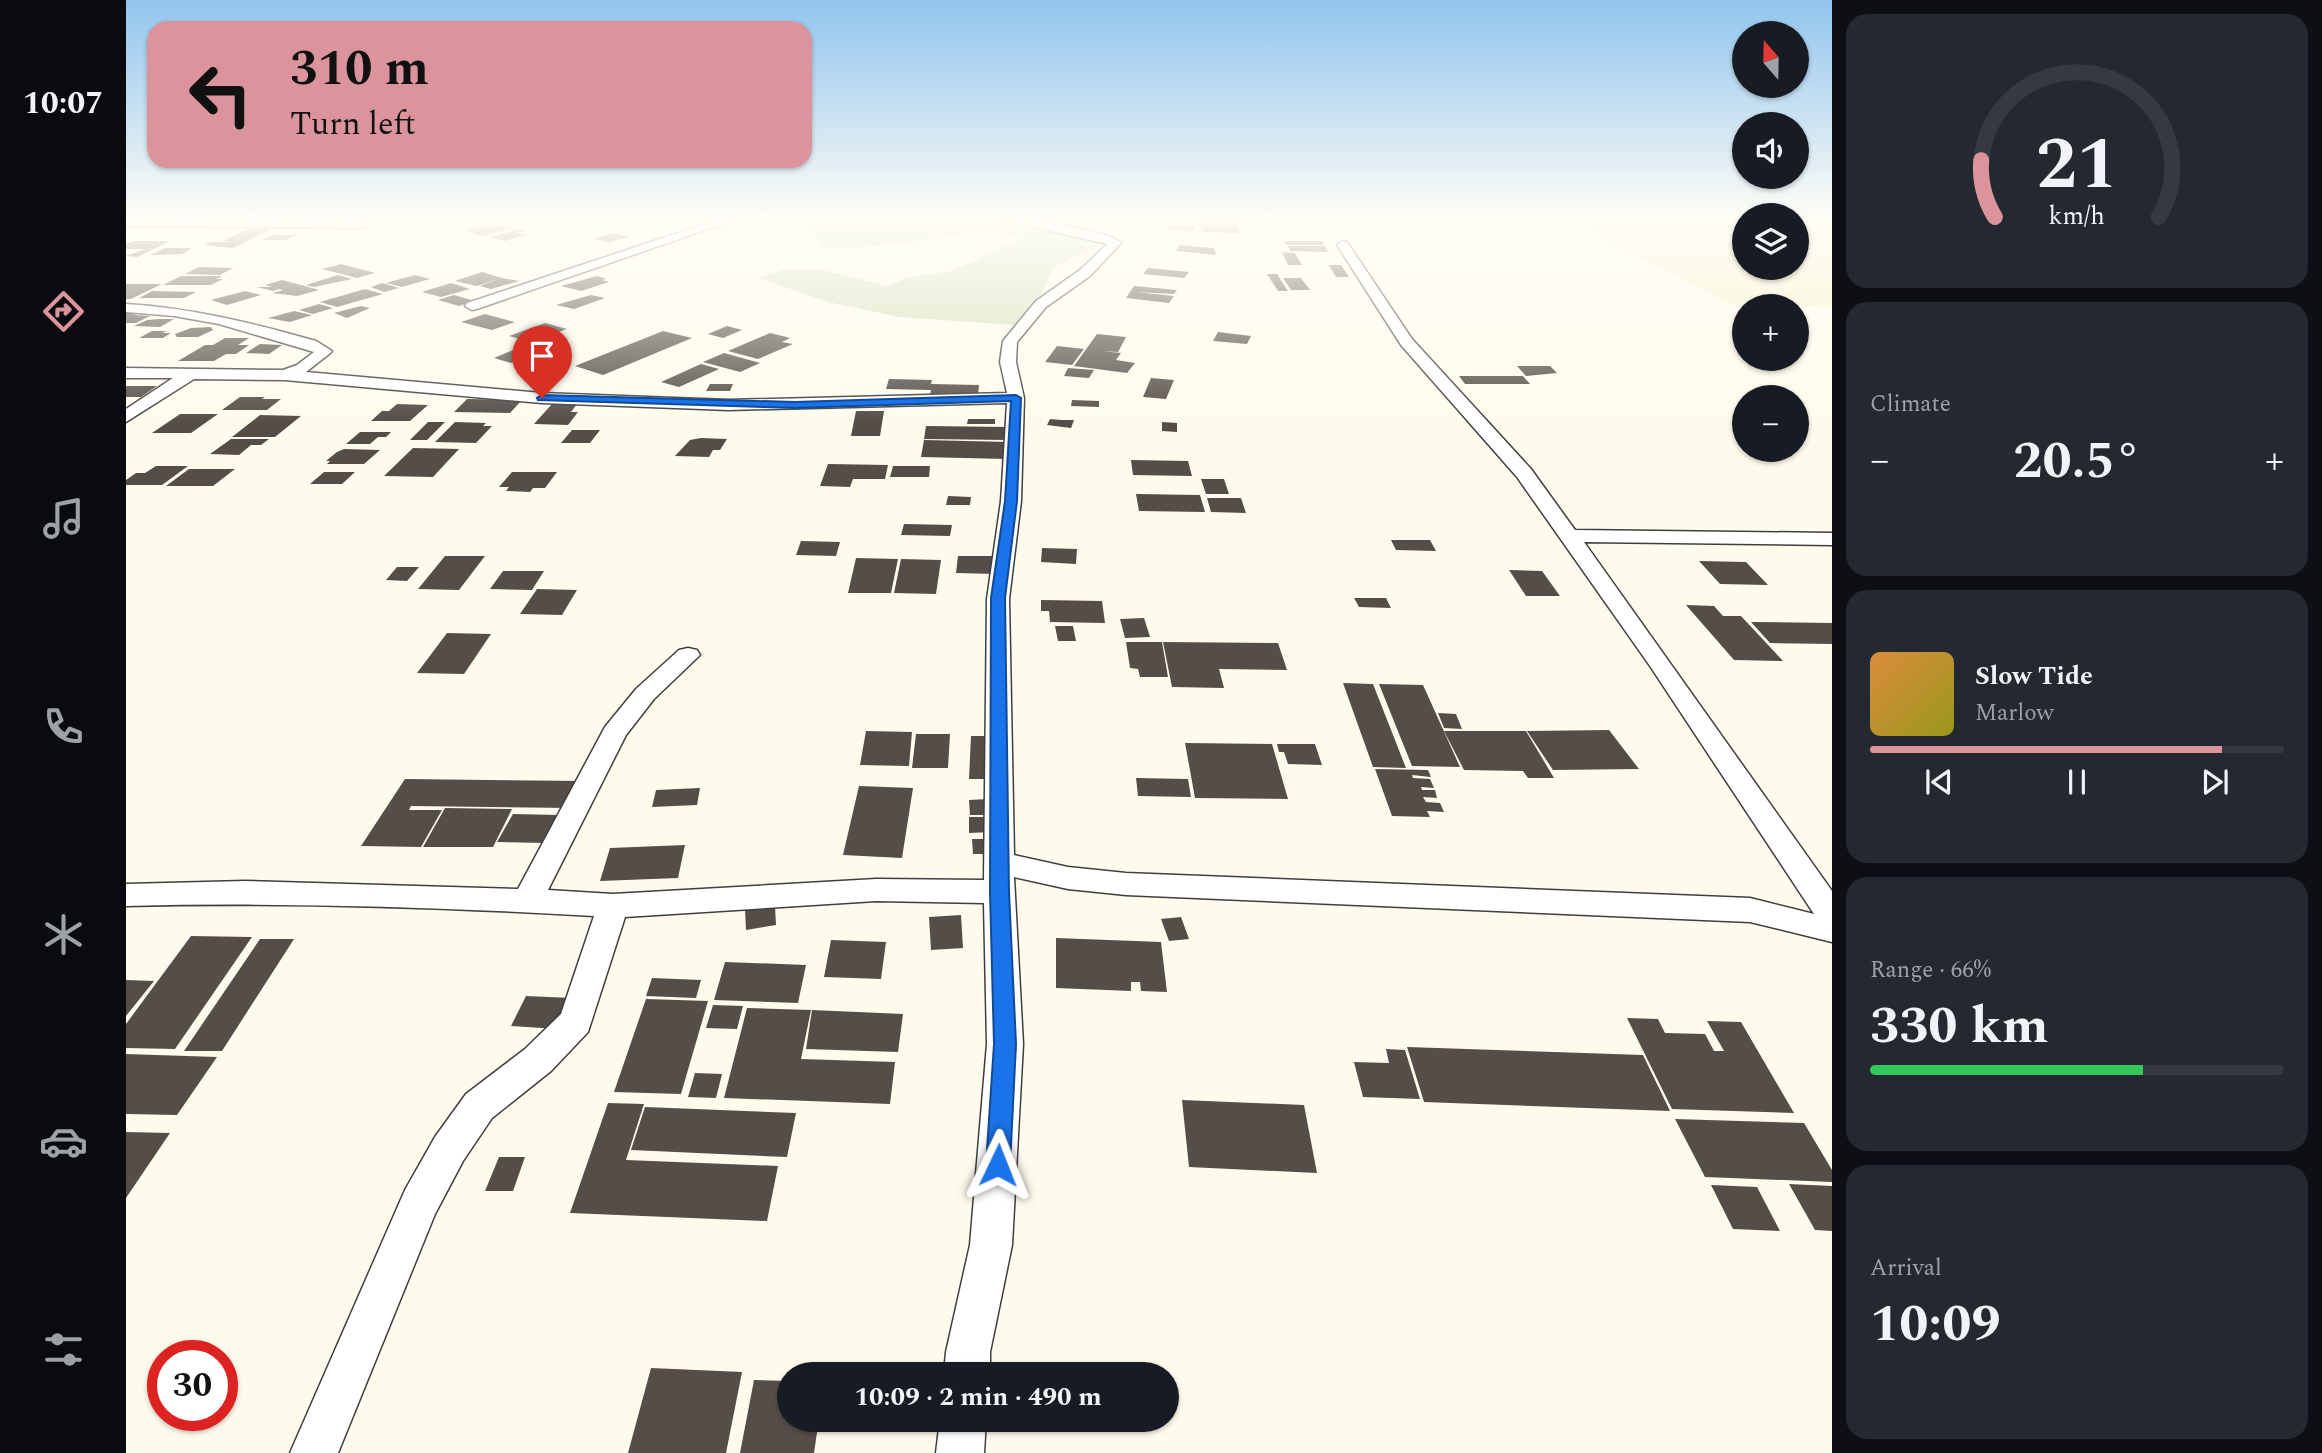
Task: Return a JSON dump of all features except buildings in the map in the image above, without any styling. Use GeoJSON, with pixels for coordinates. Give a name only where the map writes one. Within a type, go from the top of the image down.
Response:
{"type":"FeatureCollection","features":[{"type":"Feature","properties":{"kind":"street"},"geometry":{"type":"LineString","coordinates":[[472,306],[529,287]]}},
{"type":"Feature","properties":{"kind":"street"},"geometry":{"type":"LineString","coordinates":[[968,1362],[991,1245],[1005,1044],[999,877],[998,598],[1011,501],[1016,398],[1008,362],[1010,341],[1041,304],[1065,287]]}},
{"type":"Feature","properties":{"kind":"street"},"geometry":{"type":"LineString","coordinates":[[1370,287],[1406,342],[1524,473],[1832,915]]}},
{"type":"Feature","properties":{"kind":"street"},"geometry":{"type":"LineString","coordinates":[[126,308],[169,309],[214,317],[311,344],[324,351],[303,368],[285,375]]}},
{"type":"Feature","properties":{"kind":"street"},"geometry":{"type":"LineString","coordinates":[[126,373],[285,375],[514,397],[729,405],[1016,398]]}},
{"type":"Feature","properties":{"kind":"street"},"geometry":{"type":"LineString","coordinates":[[126,417],[190,374]]}},
{"type":"Feature","properties":{"kind":"street"},"geometry":{"type":"LineString","coordinates":[[1569,536],[1832,539]]}},
{"type":"Feature","properties":{"kind":"street"},"geometry":{"type":"LineString","coordinates":[[528,900],[614,733],[645,694],[688,655]]}},
{"type":"Feature","properties":{"kind":"street"},"geometry":{"type":"LineString","coordinates":[[126,895],[244,892],[528,900],[614,906],[876,890],[999,877],[1068,878],[1126,884],[1750,910],[1832,930]]}},
{"type":"Feature","properties":{"kind":"street"},"geometry":{"type":"LineString","coordinates":[[314,1453],[419,1204],[478,1106],[538,1060],[576,1022],[614,906]]}},
{"type":"Feature","properties":{"kind":"street"},"geometry":{"type":"LineString","coordinates":[[960,1453],[962,1432]]}},
{"type":"Feature","properties":{"kind":"shaded area"},"geometry":{"type":"Polygon","coordinates":[[[1696,287],[1832,287],[1832,307],[1809,306],[1809,294],[1732,294],[1732,304],[1696,287]]]}},
{"type":"Feature","properties":{"kind":"green space"},"geometry":{"type":"Polygon","coordinates":[[[784,287],[1044,287],[1036,304],[1015,325],[899,317],[828,302],[784,287]]]}},
{"type":"Feature","properties":{"kind":"route"},"geometry":{"type":"LineString","coordinates":[[542,398],[795,405],[1016,398],[1011,501],[998,598],[999,892],[1005,1044],[998,1165]]}}]}
